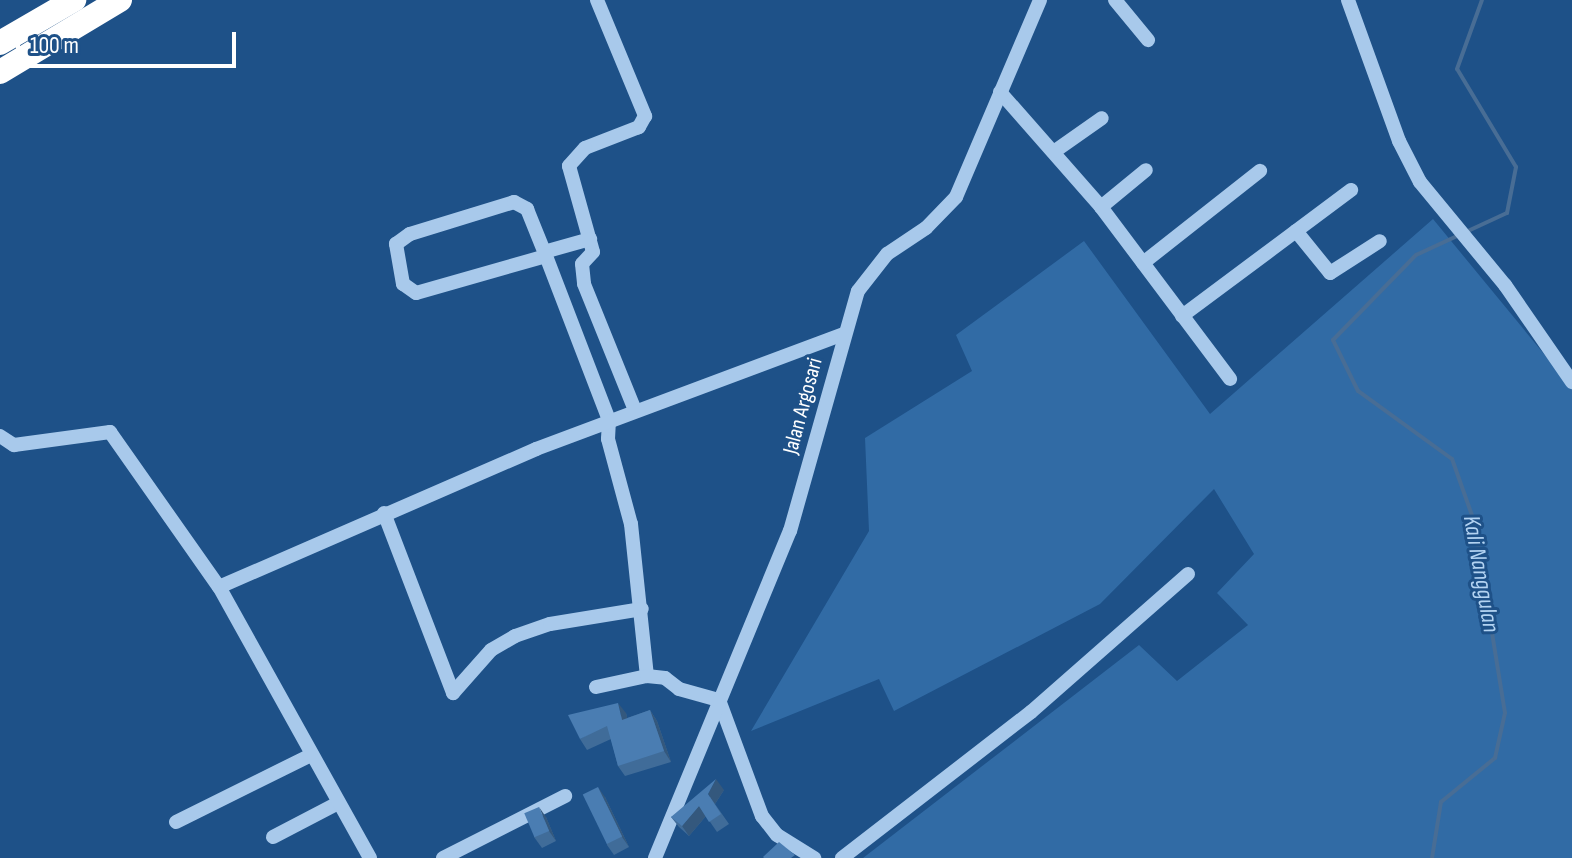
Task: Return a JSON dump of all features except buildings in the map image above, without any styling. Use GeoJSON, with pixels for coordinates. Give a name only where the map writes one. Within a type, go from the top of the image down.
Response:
{"type":"FeatureCollection","features":[{"type":"Feature","properties":{"kind":"highway"},"geometry":{"type":"LineString","coordinates":[[0,43],[74,0]]}},
{"type":"Feature","properties":{"kind":"highway"},"geometry":{"type":"LineString","coordinates":[[0,72],[120,0]]}},
{"type":"Feature","properties":{"kind":"street"},"geometry":{"type":"LineString","coordinates":[[597,0],[645,116],[626,135],[573,156],[569,166],[590,239],[591,257],[582,264],[584,284],[635,410]]}},
{"type":"Feature","properties":{"kind":"street","name":"Jalan Argosari"},"geometry":{"type":"LineString","coordinates":[[655,858],[790,531],[844,334],[871,270],[941,215],[956,197],[1040,0]]}},
{"type":"Feature","properties":{"kind":"street"},"geometry":{"type":"LineString","coordinates":[[1115,0],[1148,40]]}},
{"type":"Feature","properties":{"kind":"street"},"geometry":{"type":"LineString","coordinates":[[1348,0],[1408,161],[1472,248],[1505,285],[1572,382]]}},
{"type":"Feature","properties":{"kind":"street"},"geometry":{"type":"LineString","coordinates":[[1000,92],[1101,207],[1230,379]]}},
{"type":"Feature","properties":{"kind":"street"},"geometry":{"type":"LineString","coordinates":[[1055,151],[1102,118]]}},
{"type":"Feature","properties":{"kind":"street"},"geometry":{"type":"LineString","coordinates":[[1101,207],[1146,170]]}},
{"type":"Feature","properties":{"kind":"street"},"geometry":{"type":"LineString","coordinates":[[1143,263],[1260,171]]}},
{"type":"Feature","properties":{"kind":"street"},"geometry":{"type":"LineString","coordinates":[[1182,316],[1351,190]]}},
{"type":"Feature","properties":{"kind":"street"},"geometry":{"type":"LineString","coordinates":[[590,239],[545,254],[416,293],[403,284],[396,244],[410,234],[519,200],[545,254],[609,420],[608,439],[631,524],[647,676]]}},
{"type":"Feature","properties":{"kind":"street"},"geometry":{"type":"LineString","coordinates":[[1296,231],[1330,273],[1380,241]]}},
{"type":"Feature","properties":{"kind":"street"},"geometry":{"type":"LineString","coordinates":[[219,587],[384,513],[609,420],[844,334]]}},
{"type":"Feature","properties":{"kind":"street"},"geometry":{"type":"LineString","coordinates":[[0,436],[14,445],[110,432],[219,587],[309,756],[370,858]]}},
{"type":"Feature","properties":{"kind":"street"},"geometry":{"type":"LineString","coordinates":[[384,513],[453,693],[491,650],[515,636],[550,624],[642,609]]}},
{"type":"Feature","properties":{"kind":"street"},"geometry":{"type":"LineString","coordinates":[[842,858],[1031,712],[1188,574]]}},
{"type":"Feature","properties":{"kind":"street"},"geometry":{"type":"LineString","coordinates":[[596,687],[647,676],[665,678],[679,689],[719,700],[767,825],[814,858]]}},
{"type":"Feature","properties":{"kind":"street"},"geometry":{"type":"LineString","coordinates":[[176,822],[309,756]]}},
{"type":"Feature","properties":{"kind":"street"},"geometry":{"type":"LineString","coordinates":[[443,858],[565,796]]}},
{"type":"Feature","properties":{"kind":"street"},"geometry":{"type":"LineString","coordinates":[[273,837],[338,803]]}},
{"type":"Feature","properties":{"kind":"shaded area"},"geometry":{"type":"Polygon","coordinates":[[[1433,219],[1572,388],[1572,858],[863,858],[1139,645],[1177,681],[1248,625],[1217,593],[1254,554],[1214,489],[1100,604],[894,711],[879,679],[751,731],[869,531],[865,438],[972,371],[956,335],[1084,241],[1210,414],[1433,219]]]}},
{"type":"Feature","properties":{"kind":"waterway","name":"Kali Nanggulan"},"geometry":{"type":"LineString","coordinates":[[1432,858],[1441,802],[1495,758],[1505,713],[1474,521],[1452,459],[1358,391],[1333,340],[1416,255],[1507,213],[1516,167],[1457,69],[1482,0]]}}]}
